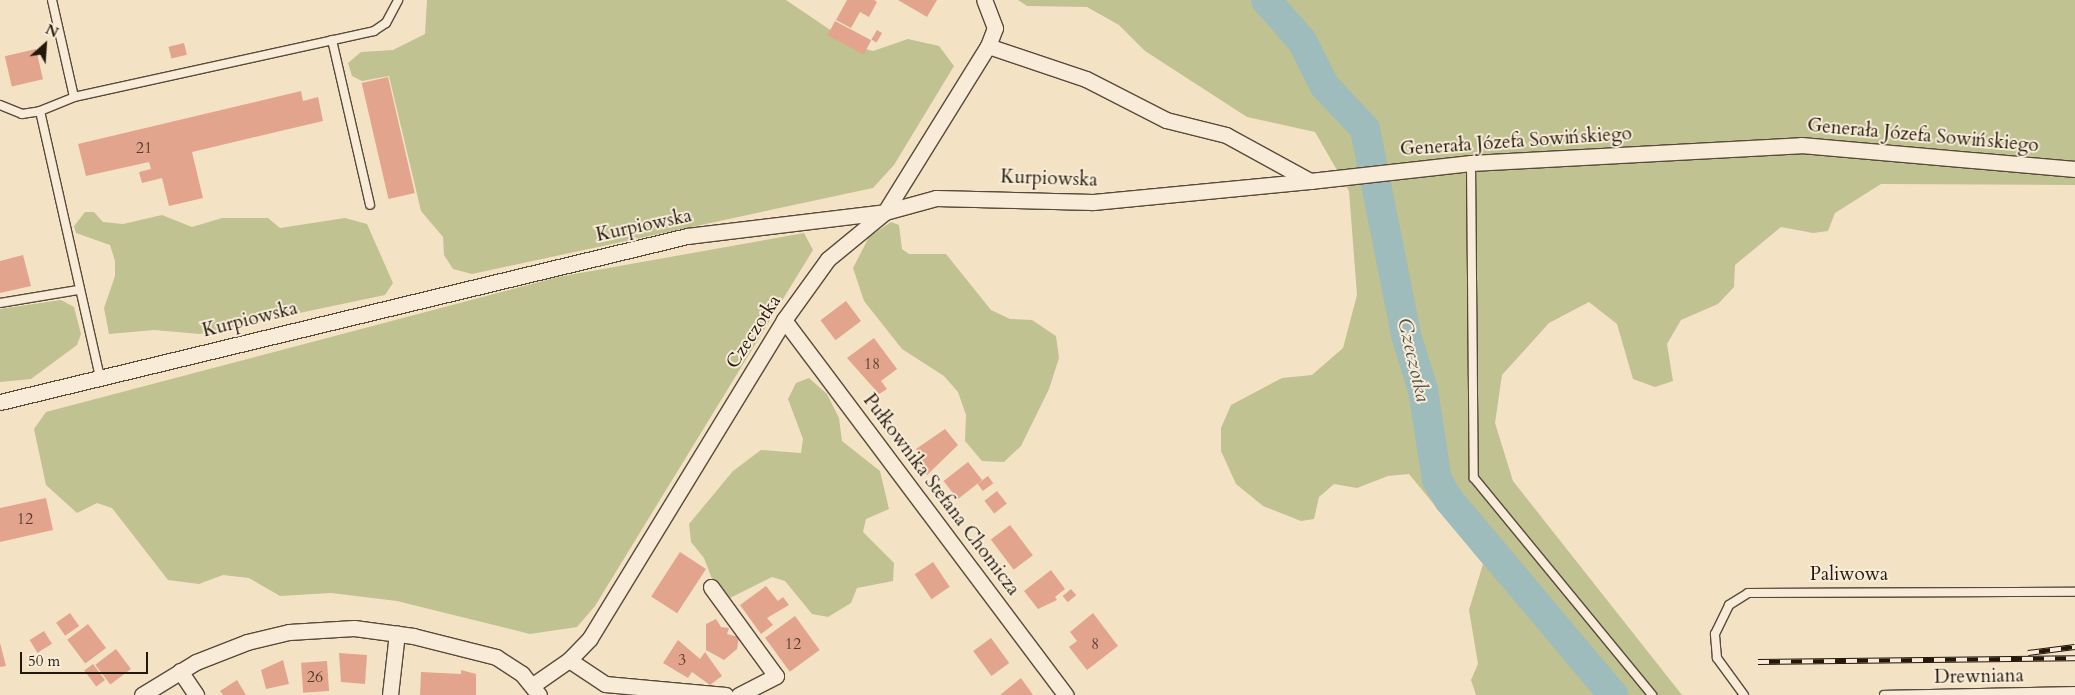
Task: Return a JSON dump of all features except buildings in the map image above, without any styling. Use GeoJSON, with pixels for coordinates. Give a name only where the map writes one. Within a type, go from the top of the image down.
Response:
{"type":"FeatureCollection","features":[{"type":"Feature","properties":{"kind":"street","name":"Czeczotka"},"geometry":{"type":"LineString","coordinates":[[536,690],[570,660],[590,638],[784,320],[828,259],[885,212],[988,46],[995,28],[984,0]]}},
{"type":"Feature","properties":{"kind":"street"},"geometry":{"type":"LineString","coordinates":[[988,46],[1086,80],[1166,120],[1226,135],[1284,163],[1310,181]]}},
{"type":"Feature","properties":{"kind":"street","name":"Generała Józefa Sowińskiego"},"geometry":{"type":"LineString","coordinates":[[1310,181],[1375,172],[1471,163],[1801,145],[2075,169]]}},
{"type":"Feature","properties":{"kind":"street","name":"Kurpiowska"},"geometry":{"type":"LineString","coordinates":[[0,402],[687,236],[885,212],[936,198],[1093,202],[1310,181]]}},
{"type":"Feature","properties":{"kind":"street","name":"Pułkownika Stefana Chomicza"},"geometry":{"type":"LineString","coordinates":[[784,320],[1066,695]]}},
{"type":"Feature","properties":{"kind":"street"},"geometry":{"type":"LineString","coordinates":[[711,587],[776,676],[739,695]]}},
{"type":"Feature","properties":{"kind":"street"},"geometry":{"type":"LineString","coordinates":[[142,695],[180,671],[227,648],[289,632],[354,628],[397,633],[496,656],[536,690]]}},
{"type":"Feature","properties":{"kind":"street"},"geometry":{"type":"LineString","coordinates":[[390,695],[397,633]]}},
{"type":"Feature","properties":{"kind":"street"},"geometry":{"type":"LineString","coordinates":[[570,660],[605,684],[726,695]]}},
{"type":"Feature","properties":{"kind":"street"},"geometry":{"type":"LineString","coordinates":[[180,671],[196,695]]}},
{"type":"Feature","properties":{"kind":"lane"},"geometry":{"type":"LineString","coordinates":[[52,0],[74,97]]}},
{"type":"Feature","properties":{"kind":"lane"},"geometry":{"type":"LineString","coordinates":[[0,105],[22,114],[40,111],[74,97],[374,31],[386,23],[398,0]]}},
{"type":"Feature","properties":{"kind":"lane"},"geometry":{"type":"LineString","coordinates":[[332,40],[370,205]]}},
{"type":"Feature","properties":{"kind":"lane"},"geometry":{"type":"LineString","coordinates":[[40,111],[78,290],[100,378]]}},
{"type":"Feature","properties":{"kind":"lane"},"geometry":{"type":"LineString","coordinates":[[1471,163],[1474,478],[1652,695]]}},
{"type":"Feature","properties":{"kind":"lane"},"geometry":{"type":"LineString","coordinates":[[0,303],[78,290]]}},
{"type":"Feature","properties":{"kind":"lane","name":"Paliwowa"},"geometry":{"type":"LineString","coordinates":[[1744,695],[1717,658],[1715,634],[1729,605],[1748,593],[2075,592]]}},
{"type":"Feature","properties":{"kind":"lane","name":"Drewniana"},"geometry":{"type":"LineString","coordinates":[[1884,695],[2075,691]]}},
{"type":"Feature","properties":{"kind":"green space"},"geometry":{"type":"Polygon","coordinates":[[[427,0],[786,0],[854,46],[873,51],[908,39],[939,46],[954,66],[894,165],[873,188],[472,274],[453,269],[444,255],[443,237],[421,211],[389,76],[362,81],[352,76],[348,63],[361,52],[393,50],[425,34],[427,0]]]}},
{"type":"Feature","properties":{"kind":"green space"},"geometry":{"type":"Polygon","coordinates":[[[1018,0],[2075,0],[2075,185],[1881,184],[1835,213],[1828,231],[1813,233],[1781,227],[1735,265],[1734,287],[1718,304],[1681,320],[1667,344],[1673,381],[1655,387],[1633,379],[1617,324],[1589,302],[1549,323],[1502,375],[1495,423],[1513,481],[1682,695],[1476,695],[1471,680],[1478,664],[1469,610],[1483,564],[1409,474],[1388,476],[1357,488],[1334,484],[1319,497],[1314,519],[1301,521],[1263,506],[1236,484],[1221,451],[1221,428],[1231,405],[1282,378],[1312,375],[1343,348],[1357,295],[1349,191],[1315,132],[1247,117],[1145,51],[1119,25],[1087,7],[1027,6],[1018,0]]]}},
{"type":"Feature","properties":{"kind":"green space"},"geometry":{"type":"Polygon","coordinates":[[[85,212],[94,212],[103,222],[123,224],[162,215],[192,227],[222,218],[268,218],[280,228],[345,218],[367,224],[393,283],[385,295],[200,334],[154,330],[109,334],[104,308],[115,276],[115,261],[110,245],[76,233],[74,226],[85,212]]]}},
{"type":"Feature","properties":{"kind":"green space"},"geometry":{"type":"Polygon","coordinates":[[[891,222],[899,225],[902,249],[909,254],[946,254],[991,310],[1010,319],[1032,320],[1056,336],[1059,358],[1049,389],[1021,446],[1004,462],[982,461],[965,441],[966,415],[958,392],[944,376],[902,349],[864,301],[853,268],[869,237],[891,222]]]}},
{"type":"Feature","properties":{"kind":"green space"},"geometry":{"type":"Polygon","coordinates":[[[804,233],[813,250],[595,606],[577,627],[530,634],[397,601],[331,593],[280,596],[249,578],[223,575],[199,584],[168,580],[112,508],[97,503],[77,513],[46,485],[34,429],[46,412],[558,277],[804,233]]]}},
{"type":"Feature","properties":{"kind":"green space"},"geometry":{"type":"Polygon","coordinates":[[[61,300],[74,307],[81,334],[77,345],[31,379],[0,382],[0,309],[61,300]]]}},
{"type":"Feature","properties":{"kind":"green space"},"geometry":{"type":"Polygon","coordinates":[[[809,378],[827,394],[839,418],[842,441],[880,471],[889,509],[866,519],[863,532],[894,563],[893,581],[857,588],[851,603],[828,617],[812,614],[785,581],[772,577],[730,598],[717,592],[704,558],[691,542],[689,524],[733,471],[761,450],[801,453],[803,439],[788,399],[796,383],[809,378]]]}},
{"type":"Feature","properties":{"kind":"waterway","name":"Czeczotka"},"geometry":{"type":"LineString","coordinates":[[1266,0],[1302,41],[1324,85],[1365,129],[1406,335],[1423,390],[1437,480],[1449,500],[1613,695]]}},
{"type":"Feature","properties":{"kind":"railway"},"geometry":{"type":"LineString","coordinates":[[2028,653],[2075,647]]}},
{"type":"Feature","properties":{"kind":"railway"},"geometry":{"type":"LineString","coordinates":[[1758,662],[2075,658]]}}]}
